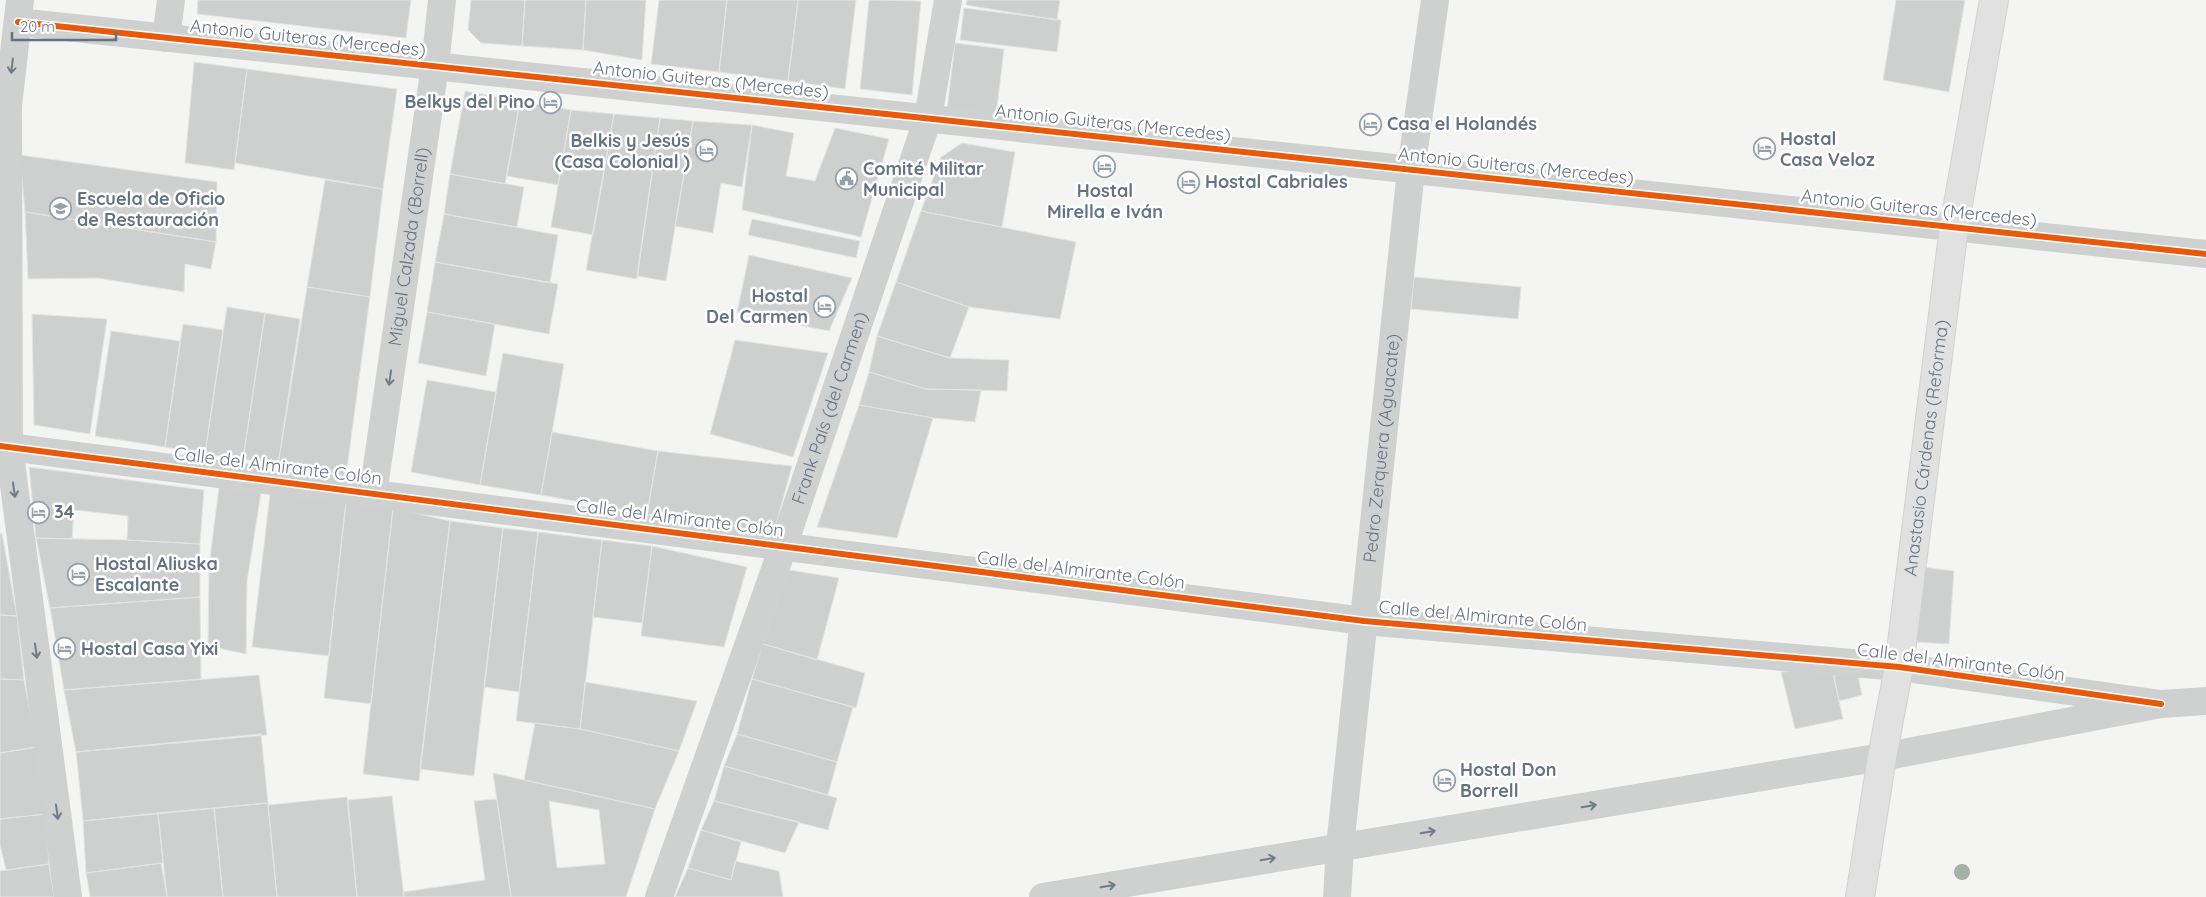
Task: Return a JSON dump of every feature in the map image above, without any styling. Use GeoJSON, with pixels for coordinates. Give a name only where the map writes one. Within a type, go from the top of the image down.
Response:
{"type":"FeatureCollection","features":[{"type":"Feature","properties":{"kind":"main road","name":"Anastasio Cárdenas (Reforma)"},"geometry":{"type":"LineString","coordinates":[[1860,897],[1882,757],[1899,667],[1954,227],[1994,0]]}},
{"type":"Feature","properties":{"kind":"street"},"geometry":{"type":"LineString","coordinates":[[166,38],[171,0]]}},
{"type":"Feature","properties":{"kind":"street","name":"Miguel Calzada (Borrell)"},"geometry":{"type":"LineString","coordinates":[[373,494],[442,0]]}},
{"type":"Feature","properties":{"kind":"street","name":"Frank País (del Carmen)"},"geometry":{"type":"LineString","coordinates":[[659,897],[783,547],[928,118],[948,0]]}},
{"type":"Feature","properties":{"kind":"street","name":"Pedro Zerquera (Aguacate)"},"geometry":{"type":"LineString","coordinates":[[1337,897],[1340,847],[1410,170],[1434,0]]}},
{"type":"Feature","properties":{"kind":"street"},"geometry":{"type":"LineString","coordinates":[[19,11],[4,105],[4,446],[68,897]]}},
{"type":"Feature","properties":{"kind":"street","name":"Antonio Guiteras (Mercedes)"},"geometry":{"type":"LineString","coordinates":[[19,11],[166,38],[2206,254]]}},
{"type":"Feature","properties":{"kind":"street","name":"Calle del Almirante Colón"},"geometry":{"type":"LineString","coordinates":[[4,446],[1364,621],[1899,667],[2161,704]]}},
{"type":"Feature","properties":{"kind":"street"},"geometry":{"type":"LineString","coordinates":[[1042,897],[1882,757],[2161,704],[2206,701]]}},
{"type":"Feature","properties":{"kind":"building"},"geometry":{"type":"Polygon","coordinates":[[[198,0],[411,0],[406,38],[197,14],[198,0]]]}},
{"type":"Feature","properties":{"kind":"building"},"geometry":{"type":"Polygon","coordinates":[[[471,0],[525,0],[522,46],[481,43],[468,30],[471,0]]]}},
{"type":"Feature","properties":{"kind":"building"},"geometry":{"type":"Polygon","coordinates":[[[525,0],[586,0],[583,50],[522,46],[525,0]]]}},
{"type":"Feature","properties":{"kind":"building"},"geometry":{"type":"Polygon","coordinates":[[[586,0],[646,0],[642,60],[583,50],[586,0]]]}},
{"type":"Feature","properties":{"kind":"building"},"geometry":{"type":"Polygon","coordinates":[[[659,0],[727,0],[719,72],[651,64],[659,0]]]}},
{"type":"Feature","properties":{"kind":"building"},"geometry":{"type":"Polygon","coordinates":[[[727,0],[798,0],[788,81],[719,72],[727,0]]]}},
{"type":"Feature","properties":{"kind":"building"},"geometry":{"type":"Polygon","coordinates":[[[798,0],[856,0],[845,89],[788,81],[798,0]]]}},
{"type":"Feature","properties":{"kind":"building"},"geometry":{"type":"Polygon","coordinates":[[[869,0],[921,1],[912,95],[860,89],[869,0]]]}},
{"type":"Feature","properties":{"kind":"building"},"geometry":{"type":"Polygon","coordinates":[[[967,0],[1060,0],[1057,20],[966,5],[967,0]]]}},
{"type":"Feature","properties":{"kind":"building"},"geometry":{"type":"Polygon","coordinates":[[[1896,0],[1965,0],[1949,92],[1883,80],[1896,0]]]}},
{"type":"Feature","properties":{"kind":"building"},"geometry":{"type":"Polygon","coordinates":[[[964,8],[1061,20],[1057,52],[960,40],[964,8]]]}},
{"type":"Feature","properties":{"kind":"building"},"geometry":{"type":"Polygon","coordinates":[[[955,43],[1004,49],[996,116],[947,110],[955,43]]]}},
{"type":"Feature","properties":{"kind":"building"},"geometry":{"type":"Polygon","coordinates":[[[194,62],[247,69],[234,170],[185,163],[194,62]]]}},
{"type":"Feature","properties":{"kind":"building"},"geometry":{"type":"Polygon","coordinates":[[[247,69],[397,89],[383,189],[235,163],[247,69]]]}},
{"type":"Feature","properties":{"kind":"building"},"geometry":{"type":"Polygon","coordinates":[[[465,91],[520,101],[505,184],[450,174],[465,91]]]}},
{"type":"Feature","properties":{"kind":"building"},"geometry":{"type":"Polygon","coordinates":[[[520,101],[571,110],[558,185],[507,176],[520,101]]]}},
{"type":"Feature","properties":{"kind":"building"},"geometry":{"type":"Polygon","coordinates":[[[571,110],[614,114],[593,235],[551,227],[571,110]]]}},
{"type":"Feature","properties":{"kind":"building"},"geometry":{"type":"Polygon","coordinates":[[[614,114],[660,118],[637,279],[586,270],[614,114]]]}},
{"type":"Feature","properties":{"kind":"building"},"geometry":{"type":"Polygon","coordinates":[[[660,118],[693,121],[666,281],[637,276],[660,118]]]}},
{"type":"Feature","properties":{"kind":"building"},"geometry":{"type":"Polygon","coordinates":[[[693,121],[752,125],[742,187],[721,183],[713,233],[675,226],[693,121]]]}},
{"type":"Feature","properties":{"kind":"building","name":"Comité Militar Municipal"},"geometry":{"type":"Polygon","coordinates":[[[752,125],[794,133],[786,176],[815,181],[835,128],[889,139],[861,237],[742,210],[752,125]]]}},
{"type":"Feature","properties":{"kind":"building"},"geometry":{"type":"Polygon","coordinates":[[[962,143],[1015,152],[1002,227],[921,211],[941,157],[962,143]]]}},
{"type":"Feature","properties":{"kind":"building"},"geometry":{"type":"Polygon","coordinates":[[[20,155],[217,182],[216,242],[25,212],[20,155]]]}},
{"type":"Feature","properties":{"kind":"building"},"geometry":{"type":"Polygon","coordinates":[[[450,174],[524,187],[517,227],[444,214],[450,174]]]}},
{"type":"Feature","properties":{"kind":"building"},"geometry":{"type":"Polygon","coordinates":[[[325,180],[383,189],[370,297],[307,287],[325,180]]]}},
{"type":"Feature","properties":{"kind":"building"},"geometry":{"type":"Polygon","coordinates":[[[921,211],[1076,242],[1060,319],[969,307],[896,282],[921,211]]]}},
{"type":"Feature","properties":{"kind":"building"},"geometry":{"type":"Polygon","coordinates":[[[25,212],[216,242],[211,269],[185,264],[184,292],[98,278],[28,279],[25,212]]]}},
{"type":"Feature","properties":{"kind":"building"},"geometry":{"type":"Polygon","coordinates":[[[444,214],[558,235],[550,283],[435,262],[444,214]]]}},
{"type":"Feature","properties":{"kind":"building"},"geometry":{"type":"Polygon","coordinates":[[[752,219],[860,241],[856,258],[748,235],[752,219]]]}},
{"type":"Feature","properties":{"kind":"building"},"geometry":{"type":"Polygon","coordinates":[[[749,255],[852,278],[829,331],[737,313],[749,255]]]}},
{"type":"Feature","properties":{"kind":"building"},"geometry":{"type":"Polygon","coordinates":[[[435,262],[558,284],[549,334],[427,312],[435,262]]]}},
{"type":"Feature","properties":{"kind":"building"},"geometry":{"type":"Polygon","coordinates":[[[1414,277],[1521,287],[1518,319],[1411,309],[1414,277]]]}},
{"type":"Feature","properties":{"kind":"building"},"geometry":{"type":"Polygon","coordinates":[[[896,282],[969,307],[950,358],[877,336],[896,282]]]}},
{"type":"Feature","properties":{"kind":"building"},"geometry":{"type":"Polygon","coordinates":[[[307,287],[370,297],[346,476],[278,465],[307,287]]]}},
{"type":"Feature","properties":{"kind":"building"},"geometry":{"type":"Polygon","coordinates":[[[227,307],[265,313],[243,459],[205,454],[227,307]]]}},
{"type":"Feature","properties":{"kind":"building"},"geometry":{"type":"Polygon","coordinates":[[[427,312],[495,324],[486,376],[418,363],[427,312]]]}},
{"type":"Feature","properties":{"kind":"building"},"geometry":{"type":"Polygon","coordinates":[[[265,313],[300,319],[278,465],[243,459],[265,313]]]}},
{"type":"Feature","properties":{"kind":"building"},"geometry":{"type":"Polygon","coordinates":[[[32,314],[107,319],[90,434],[34,425],[32,314]]]}},
{"type":"Feature","properties":{"kind":"building"},"geometry":{"type":"Polygon","coordinates":[[[183,324],[223,330],[205,454],[165,447],[183,324]]]}},
{"type":"Feature","properties":{"kind":"building"},"geometry":{"type":"Polygon","coordinates":[[[111,331],[180,341],[165,447],[95,436],[111,331]]]}},
{"type":"Feature","properties":{"kind":"building"},"geometry":{"type":"Polygon","coordinates":[[[877,336],[950,358],[1009,360],[1007,391],[926,389],[869,372],[877,336]]]}},
{"type":"Feature","properties":{"kind":"building"},"geometry":{"type":"Polygon","coordinates":[[[735,340],[828,353],[793,457],[710,434],[735,340]]]}},
{"type":"Feature","properties":{"kind":"building"},"geometry":{"type":"Polygon","coordinates":[[[503,353],[564,364],[541,495],[480,485],[503,353]]]}},
{"type":"Feature","properties":{"kind":"building"},"geometry":{"type":"Polygon","coordinates":[[[869,372],[926,389],[981,390],[975,422],[933,418],[859,405],[869,372]]]}},
{"type":"Feature","properties":{"kind":"building"},"geometry":{"type":"Polygon","coordinates":[[[427,380],[496,392],[480,485],[411,472],[427,380]]]}},
{"type":"Feature","properties":{"kind":"building"},"geometry":{"type":"Polygon","coordinates":[[[859,405],[933,418],[897,538],[817,527],[859,405]]]}},
{"type":"Feature","properties":{"kind":"building"},"geometry":{"type":"Polygon","coordinates":[[[552,432],[658,451],[647,514],[541,495],[552,432]]]}},
{"type":"Feature","properties":{"kind":"building"},"geometry":{"type":"Polygon","coordinates":[[[658,451],[792,466],[774,532],[647,514],[658,451]]]}},
{"type":"Feature","properties":{"kind":"building"},"geometry":{"type":"Polygon","coordinates":[[[29,467],[204,490],[200,544],[127,540],[128,516],[74,510],[72,539],[36,538],[29,467]]]}},
{"type":"Feature","properties":{"kind":"building"},"geometry":{"type":"Polygon","coordinates":[[[219,487],[261,493],[247,582],[246,654],[208,646],[209,566],[219,487]]]}},
{"type":"Feature","properties":{"kind":"building"},"geometry":{"type":"Polygon","coordinates":[[[270,494],[346,502],[329,656],[252,647],[270,494]]]}},
{"type":"Feature","properties":{"kind":"building"},"geometry":{"type":"Polygon","coordinates":[[[346,502],[393,508],[371,704],[324,698],[346,502]]]}},
{"type":"Feature","properties":{"kind":"building"},"geometry":{"type":"Polygon","coordinates":[[[393,508],[450,521],[419,781],[363,774],[393,508]]]}},
{"type":"Feature","properties":{"kind":"building"},"geometry":{"type":"Polygon","coordinates":[[[450,521],[503,528],[474,776],[420,769],[450,521]]]}},
{"type":"Feature","properties":{"kind":"building"},"geometry":{"type":"Polygon","coordinates":[[[503,528],[538,532],[519,692],[484,687],[503,528]]]}},
{"type":"Feature","properties":{"kind":"building"},"geometry":{"type":"Polygon","coordinates":[[[538,532],[602,540],[580,729],[516,721],[538,532]]]}},
{"type":"Feature","properties":{"kind":"building"},"geometry":{"type":"Polygon","coordinates":[[[0,533],[2,534],[17,616],[0,615],[0,533]]]}},
{"type":"Feature","properties":{"kind":"building"},"geometry":{"type":"Polygon","coordinates":[[[36,538],[200,544],[200,597],[50,608],[36,538]]]}},
{"type":"Feature","properties":{"kind":"building"},"geometry":{"type":"Polygon","coordinates":[[[602,540],[652,546],[642,623],[593,617],[602,540]]]}},
{"type":"Feature","properties":{"kind":"building"},"geometry":{"type":"Polygon","coordinates":[[[652,546],[747,567],[724,647],[641,636],[652,546]]]}},
{"type":"Feature","properties":{"kind":"building"},"geometry":{"type":"Polygon","coordinates":[[[1922,567],[1954,571],[1949,644],[1915,642],[1922,567]]]}},
{"type":"Feature","properties":{"kind":"building"},"geometry":{"type":"Polygon","coordinates":[[[789,570],[839,578],[817,660],[763,644],[789,570]]]}},
{"type":"Feature","properties":{"kind":"building"},"geometry":{"type":"Polygon","coordinates":[[[200,597],[201,679],[64,690],[50,608],[200,597]]]}},
{"type":"Feature","properties":{"kind":"building"},"geometry":{"type":"Polygon","coordinates":[[[0,615],[17,616],[24,680],[0,679],[0,615]]]}},
{"type":"Feature","properties":{"kind":"building"},"geometry":{"type":"Polygon","coordinates":[[[763,644],[865,673],[856,708],[752,679],[763,644]]]}},
{"type":"Feature","properties":{"kind":"building"},"geometry":{"type":"Polygon","coordinates":[[[1832,669],[1843,719],[1795,729],[1781,672],[1832,669]]]}},
{"type":"Feature","properties":{"kind":"building"},"geometry":{"type":"Polygon","coordinates":[[[1857,671],[1862,695],[1839,701],[1834,676],[1857,671]]]}},
{"type":"Feature","properties":{"kind":"building"},"geometry":{"type":"Polygon","coordinates":[[[259,675],[267,735],[76,752],[64,690],[259,675]]]}},
{"type":"Feature","properties":{"kind":"building"},"geometry":{"type":"Polygon","coordinates":[[[0,679],[24,680],[37,747],[0,753],[0,679]]]}},
{"type":"Feature","properties":{"kind":"building"},"geometry":{"type":"Polygon","coordinates":[[[752,679],[853,707],[837,762],[737,734],[752,679]]]}},
{"type":"Feature","properties":{"kind":"building"},"geometry":{"type":"Polygon","coordinates":[[[585,682],[697,701],[679,751],[580,729],[585,682]]]}},
{"type":"Feature","properties":{"kind":"building"},"geometry":{"type":"Polygon","coordinates":[[[535,723],[580,729],[679,751],[655,809],[524,780],[535,723]]]}},
{"type":"Feature","properties":{"kind":"building"},"geometry":{"type":"Polygon","coordinates":[[[261,734],[268,803],[83,821],[76,752],[261,734]]]}},
{"type":"Feature","properties":{"kind":"building"},"geometry":{"type":"Polygon","coordinates":[[[737,734],[837,762],[828,795],[724,766],[737,734]]]}},
{"type":"Feature","properties":{"kind":"building"},"geometry":{"type":"Polygon","coordinates":[[[37,747],[46,814],[0,819],[0,753],[37,747]]]}},
{"type":"Feature","properties":{"kind":"building"},"geometry":{"type":"Polygon","coordinates":[[[724,766],[837,798],[828,830],[714,801],[724,766]]]}},
{"type":"Feature","properties":{"kind":"building"},"geometry":{"type":"Polygon","coordinates":[[[493,773],[655,809],[626,897],[511,897],[493,773]],[[549,801],[557,868],[605,864],[599,810],[549,801]]]}},
{"type":"Feature","properties":{"kind":"building"},"geometry":{"type":"Polygon","coordinates":[[[392,796],[404,897],[357,897],[348,800],[392,796]]]}},
{"type":"Feature","properties":{"kind":"building"},"geometry":{"type":"Polygon","coordinates":[[[347,797],[357,897],[277,897],[268,805],[347,797]]]}},
{"type":"Feature","properties":{"kind":"building"},"geometry":{"type":"Polygon","coordinates":[[[497,799],[511,897],[404,897],[403,892],[485,880],[474,801],[497,799]]]}},
{"type":"Feature","properties":{"kind":"building"},"geometry":{"type":"Polygon","coordinates":[[[714,801],[799,822],[785,853],[701,830],[714,801]]]}},
{"type":"Feature","properties":{"kind":"building"},"geometry":{"type":"Polygon","coordinates":[[[268,803],[277,897],[223,897],[214,808],[268,803]]]}},
{"type":"Feature","properties":{"kind":"building"},"geometry":{"type":"Polygon","coordinates":[[[214,808],[223,897],[167,897],[158,813],[214,808]]]}},
{"type":"Feature","properties":{"kind":"building"},"geometry":{"type":"Polygon","coordinates":[[[158,813],[163,863],[86,873],[83,821],[158,813]]]}},
{"type":"Feature","properties":{"kind":"building"},"geometry":{"type":"Polygon","coordinates":[[[46,814],[49,864],[6,870],[0,845],[0,819],[46,814]]]}},
{"type":"Feature","properties":{"kind":"building"},"geometry":{"type":"Polygon","coordinates":[[[701,830],[741,842],[731,880],[688,868],[701,830]]]}},
{"type":"Feature","properties":{"kind":"building"},"geometry":{"type":"Polygon","coordinates":[[[735,861],[779,871],[783,897],[675,897],[688,868],[731,880],[735,861]]]}},
{"type":"Feature","properties":{"kind":"building"},"geometry":{"type":"Polygon","coordinates":[[[161,863],[167,897],[90,897],[86,873],[161,863]]]}},
{"type":"Feature","properties":{"kind":"building"},"geometry":{"type":"Polygon","coordinates":[[[49,864],[54,897],[0,897],[0,871],[49,864]]]}},
{"type":"Feature","properties":{"kind":"cycle path"},"geometry":{"type":"LineString","coordinates":[[18,22],[2206,254]]}},
{"type":"Feature","properties":{"kind":"cycle path"},"geometry":{"type":"LineString","coordinates":[[0,446],[1364,621],[1899,667],[2161,704]]}},
{"type":"Feature","properties":{"kind":"place","name":"Belkys del Pino"},"geometry":{"type":"Point","coordinates":[551,102]}},
{"type":"Feature","properties":{"kind":"place","name":"Casa el Holandés"},"geometry":{"type":"Point","coordinates":[1371,124]}},
{"type":"Feature","properties":{"kind":"place","name":"Hostal Casa Veloz"},"geometry":{"type":"Point","coordinates":[1764,149]}},
{"type":"Feature","properties":{"kind":"place","name":"Belkis y Jesús (Casa Colonial )"},"geometry":{"type":"Point","coordinates":[706,151]}},
{"type":"Feature","properties":{"kind":"place","name":"Hostal Mirella e Iván"},"geometry":{"type":"Point","coordinates":[1105,166]}},
{"type":"Feature","properties":{"kind":"place","name":"Comité Militar Municipal"},"geometry":{"type":"Point","coordinates":[847,179]}},
{"type":"Feature","properties":{"kind":"place","name":"Hostal Cabriales"},"geometry":{"type":"Point","coordinates":[1189,182]}},
{"type":"Feature","properties":{"kind":"place","name":"Escuela de Oficio de Restauración"},"geometry":{"type":"Point","coordinates":[61,209]}},
{"type":"Feature","properties":{"kind":"place","name":"Hostal Del Carmen"},"geometry":{"type":"Point","coordinates":[824,306]}},
{"type":"Feature","properties":{"kind":"place","name":"34"},"geometry":{"type":"Point","coordinates":[38,512]}},
{"type":"Feature","properties":{"kind":"place","name":"Hostal Aliuska Escalante"},"geometry":{"type":"Point","coordinates":[79,574]}},
{"type":"Feature","properties":{"kind":"place","name":"Hostal Casa Yixi"},"geometry":{"type":"Point","coordinates":[65,649]}},
{"type":"Feature","properties":{"kind":"place","name":"Hostal Don Borrell"},"geometry":{"type":"Point","coordinates":[1444,780]}}]}
